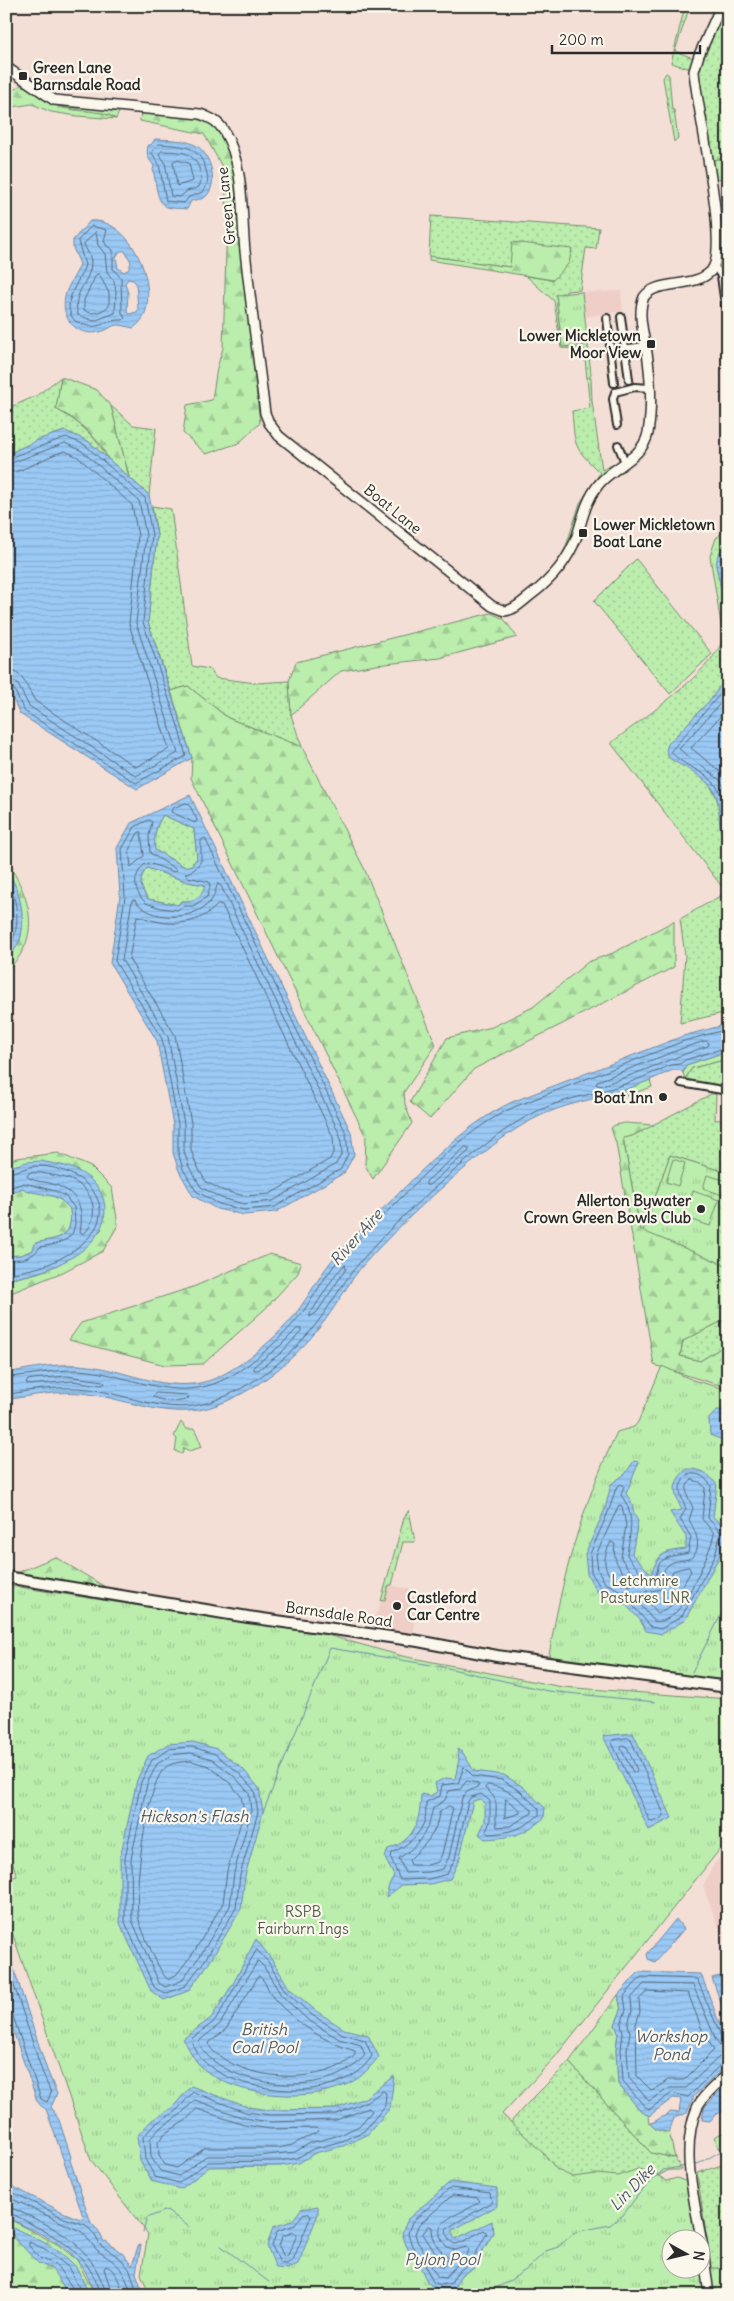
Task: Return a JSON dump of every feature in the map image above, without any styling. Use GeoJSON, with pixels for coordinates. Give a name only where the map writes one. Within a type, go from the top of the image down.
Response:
{"type":"FeatureCollection","features":[{"type":"Feature","properties":{"kind":"main road","name":"Barnsdale Road"},"geometry":{"type":"LineString","coordinates":[[6,1577],[248,1617],[418,1641],[497,1656],[728,1687]]}},
{"type":"Feature","properties":{"kind":"street"},"geometry":{"type":"LineString","coordinates":[[618,445],[625,462],[638,452],[646,440],[650,421],[650,388],[641,311],[646,294],[654,289],[699,278],[709,272],[714,265],[717,249],[712,179],[694,71],[698,55],[721,6]]}},
{"type":"Feature","properties":{"kind":"street","name":"Green Lane"},"geometry":{"type":"LineString","coordinates":[[6,67],[54,100],[200,114],[215,120],[224,131],[232,151],[239,178],[246,261],[265,413],[269,423]]}},
{"type":"Feature","properties":{"kind":"street"},"geometry":{"type":"LineString","coordinates":[[714,265],[721,276],[725,306]]}},
{"type":"Feature","properties":{"kind":"street"},"geometry":{"type":"LineString","coordinates":[[621,317],[629,380]]}},
{"type":"Feature","properties":{"kind":"street"},"geometry":{"type":"LineString","coordinates":[[607,318],[614,383]]}},
{"type":"Feature","properties":{"kind":"street"},"geometry":{"type":"LineString","coordinates":[[611,350],[646,346]]}},
{"type":"Feature","properties":{"kind":"street"},"geometry":{"type":"LineString","coordinates":[[617,425],[615,392],[635,387],[650,388]]}},
{"type":"Feature","properties":{"kind":"street","name":"Boat Lane"},"geometry":{"type":"LineString","coordinates":[[269,423],[280,436],[477,594],[496,608],[505,611],[515,607],[554,576],[571,549],[586,505],[594,492],[609,473],[625,462]]}},
{"type":"Feature","properties":{"kind":"street"},"geometry":{"type":"LineString","coordinates":[[681,1083],[728,1091]]}},
{"type":"Feature","properties":{"kind":"street"},"geometry":{"type":"LineString","coordinates":[[699,2228],[690,2166],[692,2123],[698,2106],[728,2074]]}},
{"type":"Feature","properties":{"kind":"street"},"geometry":{"type":"LineString","coordinates":[[707,2278],[709,2295]]}},
{"type":"Feature","properties":{"kind":"shaded area"},"geometry":{"type":"Polygon","coordinates":[[[621,291],[623,311],[585,317],[582,292],[621,291]]]}},
{"type":"Feature","properties":{"kind":"shaded area","name":"Castleford Car Centre"},"geometry":{"type":"Polygon","coordinates":[[[389,1585],[412,1589],[411,1596],[415,1597],[414,1635],[367,1626],[378,1611],[381,1601],[385,1600],[389,1585]]]}},
{"type":"Feature","properties":{"kind":"shaded area"},"geometry":{"type":"Polygon","coordinates":[[[728,1848],[728,1953],[703,1886],[714,1864],[728,1848]]]}},
{"type":"Feature","properties":{"kind":"green space"},"geometry":{"type":"Polygon","coordinates":[[[685,6],[690,6],[675,51],[693,58],[691,69],[671,63],[685,6]]]}},
{"type":"Feature","properties":{"kind":"green space"},"geometry":{"type":"Polygon","coordinates":[[[725,6],[728,6],[728,158],[712,160],[698,77],[699,65],[725,6]]]}},
{"type":"Feature","properties":{"kind":"green space"},"geometry":{"type":"Polygon","coordinates":[[[666,73],[669,75],[672,110],[674,110],[678,138],[674,142],[663,78],[666,73]]]}},
{"type":"Feature","properties":{"kind":"green space"},"geometry":{"type":"Polygon","coordinates":[[[21,85],[62,108],[101,113],[116,119],[51,112],[32,104],[6,108],[13,90],[21,85]]]}},
{"type":"Feature","properties":{"kind":"green space"},"geometry":{"type":"Polygon","coordinates":[[[46,99],[119,112],[116,119],[109,115],[56,106],[46,99]]]}},
{"type":"Feature","properties":{"kind":"green space"},"geometry":{"type":"Polygon","coordinates":[[[141,111],[193,116],[211,122],[224,137],[232,161],[237,187],[241,254],[260,423],[239,443],[206,454],[183,433],[187,405],[212,400],[217,368],[223,348],[227,221],[225,172],[204,134],[140,121],[141,111]]]}},
{"type":"Feature","properties":{"kind":"green space"},"geometry":{"type":"Polygon","coordinates":[[[728,158],[728,178],[715,179],[712,160],[728,158]]]}},
{"type":"Feature","properties":{"kind":"green space"},"geometry":{"type":"Polygon","coordinates":[[[431,216],[599,228],[596,249],[586,248],[580,290],[566,291],[566,294],[556,295],[562,346],[588,345],[591,375],[589,378],[591,378],[592,401],[602,470],[621,460],[608,471],[568,550],[554,569],[565,549],[580,503],[600,473],[580,451],[575,440],[572,411],[590,408],[584,349],[561,348],[554,301],[526,276],[553,280],[510,267],[429,256],[431,216]]]}},
{"type":"Feature","properties":{"kind":"green space"},"geometry":{"type":"Polygon","coordinates":[[[512,242],[572,249],[569,263],[553,280],[429,260],[429,256],[510,267],[512,242]]]}},
{"type":"Feature","properties":{"kind":"green space"},"geometry":{"type":"Polygon","coordinates":[[[582,292],[588,345],[562,347],[556,294],[582,292]]]}},
{"type":"Feature","properties":{"kind":"green space"},"geometry":{"type":"Polygon","coordinates":[[[61,377],[56,409],[86,430],[98,443],[108,459],[88,441],[65,431],[40,439],[6,455],[6,409],[36,396],[61,377]]]}},
{"type":"Feature","properties":{"kind":"green space"},"geometry":{"type":"Polygon","coordinates":[[[61,377],[97,390],[111,406],[129,477],[108,459],[101,445],[88,431],[72,418],[56,409],[61,377]]]}},
{"type":"Feature","properties":{"kind":"green space"},"geometry":{"type":"Polygon","coordinates":[[[111,406],[133,425],[156,428],[149,495],[129,477],[111,406]]]}},
{"type":"Feature","properties":{"kind":"green space"},"geometry":{"type":"Polygon","coordinates":[[[152,506],[171,509],[192,666],[209,669],[216,678],[256,683],[289,681],[291,715],[302,747],[228,718],[188,686],[171,691],[148,622],[157,535],[152,506]]]}},
{"type":"Feature","properties":{"kind":"green space"},"geometry":{"type":"Polygon","coordinates":[[[728,528],[728,540],[723,545],[716,565],[722,593],[724,619],[728,631],[728,674],[712,698],[668,744],[703,778],[716,795],[722,831],[728,844],[728,891],[726,892],[611,743],[675,694],[707,664],[718,650],[723,637],[710,556],[716,538],[728,528]]]}},
{"type":"Feature","properties":{"kind":"green space"},"geometry":{"type":"Polygon","coordinates":[[[636,559],[712,654],[670,694],[594,601],[636,559]]]}},
{"type":"Feature","properties":{"kind":"green space"},"geometry":{"type":"Polygon","coordinates":[[[491,613],[504,619],[517,637],[440,658],[341,671],[291,715],[289,681],[296,662],[491,613]]]}},
{"type":"Feature","properties":{"kind":"green space"},"geometry":{"type":"Polygon","coordinates":[[[188,686],[228,718],[302,747],[364,868],[436,1045],[404,1092],[405,1104],[412,1123],[373,1179],[365,1165],[366,1137],[191,778],[192,758],[171,691],[188,686]]]}},
{"type":"Feature","properties":{"kind":"green space"},"geometry":{"type":"Polygon","coordinates":[[[163,815],[194,829],[197,858],[192,865],[185,867],[154,850],[154,840],[158,824],[163,815]]]}},
{"type":"Feature","properties":{"kind":"green space"},"geometry":{"type":"Polygon","coordinates":[[[6,860],[27,902],[29,931],[25,945],[18,958],[6,971],[7,962],[20,939],[22,913],[15,885],[6,871],[6,860]]]}},
{"type":"Feature","properties":{"kind":"green space"},"geometry":{"type":"Polygon","coordinates":[[[147,868],[188,882],[205,885],[199,896],[190,901],[181,901],[178,905],[148,899],[141,883],[142,876],[147,868]]]}},
{"type":"Feature","properties":{"kind":"green space"},"geometry":{"type":"Polygon","coordinates":[[[722,895],[722,900],[728,902],[728,1012],[680,1023],[685,956],[680,919],[722,895]]]}},
{"type":"Feature","properties":{"kind":"green space"},"geometry":{"type":"Polygon","coordinates":[[[674,921],[674,967],[474,1069],[430,1119],[410,1102],[447,1038],[492,1027],[533,1007],[588,962],[613,953],[674,921]]]}},
{"type":"Feature","properties":{"kind":"green space"},"geometry":{"type":"Polygon","coordinates":[[[728,1051],[728,1059],[692,1068],[685,1079],[683,1073],[686,1065],[728,1051]]]}},
{"type":"Feature","properties":{"kind":"green space"},"geometry":{"type":"Polygon","coordinates":[[[723,1060],[728,1076],[728,1088],[709,1086],[685,1079],[692,1068],[723,1060]]]}},
{"type":"Feature","properties":{"kind":"green space"},"geometry":{"type":"Polygon","coordinates":[[[650,1080],[652,1087],[608,1102],[605,1103],[600,1097],[650,1080]]]}},
{"type":"Feature","properties":{"kind":"green space"},"geometry":{"type":"Polygon","coordinates":[[[711,1094],[716,1094],[715,1120],[728,1119],[728,1173],[670,1155],[643,1231],[640,1229],[623,1137],[632,1136],[711,1094]]]}},
{"type":"Feature","properties":{"kind":"green space"},"geometry":{"type":"Polygon","coordinates":[[[625,1123],[654,1125],[632,1136],[623,1138],[640,1229],[728,1266],[728,1318],[683,1341],[680,1356],[700,1361],[721,1348],[728,1352],[728,1388],[654,1365],[616,1143],[611,1128],[625,1123]]]}},
{"type":"Feature","properties":{"kind":"green space"},"geometry":{"type":"Polygon","coordinates":[[[58,1153],[91,1167],[112,1188],[118,1225],[103,1251],[63,1272],[6,1295],[6,1281],[37,1273],[65,1261],[102,1229],[13,1166],[6,1168],[6,1162],[17,1158],[58,1153]]]}},
{"type":"Feature","properties":{"kind":"green space"},"geometry":{"type":"Polygon","coordinates":[[[670,1155],[728,1173],[728,1266],[643,1231],[670,1155]]]}},
{"type":"Feature","properties":{"kind":"green space"},"geometry":{"type":"Polygon","coordinates":[[[673,1159],[685,1163],[678,1186],[666,1182],[673,1159]]]}},
{"type":"Feature","properties":{"kind":"green space"},"geometry":{"type":"Polygon","coordinates":[[[707,1175],[727,1181],[722,1195],[703,1188],[707,1175]]]}},
{"type":"Feature","properties":{"kind":"green space"},"geometry":{"type":"Polygon","coordinates":[[[23,1188],[61,1200],[70,1209],[71,1219],[67,1232],[63,1235],[51,1240],[35,1243],[33,1250],[21,1255],[6,1256],[6,1194],[23,1188]]]}},
{"type":"Feature","properties":{"kind":"green space","name":"Allerton Bywater Crown Green Bowls Club"},"geometry":{"type":"Polygon","coordinates":[[[693,1191],[719,1200],[710,1226],[684,1217],[693,1191]]]}},
{"type":"Feature","properties":{"kind":"green space"},"geometry":{"type":"Polygon","coordinates":[[[270,1254],[301,1263],[298,1273],[265,1309],[203,1364],[165,1365],[69,1340],[81,1323],[193,1287],[270,1254]]]}},
{"type":"Feature","properties":{"kind":"green space"},"geometry":{"type":"Polygon","coordinates":[[[728,1318],[728,1352],[721,1348],[700,1361],[680,1356],[683,1341],[728,1318]]]}},
{"type":"Feature","properties":{"kind":"green space","name":"Letchmire Pastures LNR"},"geometry":{"type":"Polygon","coordinates":[[[662,1366],[693,1380],[728,1390],[728,1679],[699,1678],[551,1659],[549,1656],[567,1570],[594,1486],[617,1432],[634,1427],[638,1422],[662,1366]]]}},
{"type":"Feature","properties":{"kind":"green space"},"geometry":{"type":"Polygon","coordinates":[[[181,1422],[186,1429],[195,1429],[202,1447],[189,1451],[184,1448],[182,1454],[175,1451],[177,1439],[174,1436],[181,1422]]]}},
{"type":"Feature","properties":{"kind":"green space"},"geometry":{"type":"Polygon","coordinates":[[[409,1510],[415,1542],[403,1542],[392,1585],[389,1585],[385,1600],[381,1601],[404,1518],[409,1510]]]}},
{"type":"Feature","properties":{"kind":"green space"},"geometry":{"type":"Polygon","coordinates":[[[55,1557],[112,1591],[51,1578],[14,1574],[55,1557]]]}},
{"type":"Feature","properties":{"kind":"green space","name":"RSPB Fairburn Ings"},"geometry":{"type":"Polygon","coordinates":[[[6,1585],[327,1635],[402,1656],[562,1687],[728,1699],[728,1839],[555,2057],[502,2114],[545,2155],[557,2170],[573,2177],[596,2174],[618,2176],[638,2169],[655,2173],[666,2181],[677,2178],[687,2182],[694,2228],[662,2228],[662,2278],[712,2278],[712,2268],[728,2270],[728,2295],[150,2295],[141,2274],[148,2234],[91,2160],[6,1915],[6,1879],[17,1876],[6,1842],[6,1585]]]}},
{"type":"Feature","properties":{"kind":"green space"},"geometry":{"type":"Polygon","coordinates":[[[618,1995],[621,2010],[615,2025],[618,2032],[616,2050],[618,2084],[641,2111],[649,2116],[650,2124],[657,2130],[669,2132],[675,2158],[651,2153],[569,2062],[618,1995]]]}},
{"type":"Feature","properties":{"kind":"green space"},"geometry":{"type":"Polygon","coordinates":[[[569,2062],[651,2153],[675,2158],[682,2170],[669,2170],[639,2186],[286,2295],[484,2153],[524,2107],[569,2062]]]}},
{"type":"Feature","properties":{"kind":"green space"},"geometry":{"type":"Polygon","coordinates":[[[728,2130],[728,2163],[726,2164],[714,2137],[728,2130]]]}},
{"type":"Feature","properties":{"kind":"green space"},"geometry":{"type":"Polygon","coordinates":[[[728,2163],[728,2295],[715,2295],[712,2275],[712,2228],[705,2228],[697,2173],[728,2163]]]}},
{"type":"Feature","properties":{"kind":"green space"},"geometry":{"type":"Polygon","coordinates":[[[13,2221],[57,2244],[77,2260],[95,2295],[6,2295],[6,2225],[13,2221]]]}},
{"type":"Feature","properties":{"kind":"water"},"geometry":{"type":"Polygon","coordinates":[[[155,139],[177,140],[193,144],[202,150],[209,161],[212,175],[211,189],[205,197],[191,201],[187,209],[167,207],[163,205],[159,197],[153,170],[154,166],[147,154],[148,145],[151,145],[155,139]]]}},
{"type":"Feature","properties":{"kind":"water"},"geometry":{"type":"Polygon","coordinates":[[[90,221],[107,224],[122,233],[134,248],[142,266],[147,285],[147,303],[143,318],[133,328],[118,325],[95,333],[87,332],[74,326],[69,320],[64,306],[65,297],[80,264],[73,248],[73,240],[90,221]],[[120,251],[116,257],[118,268],[124,272],[129,269],[131,262],[125,251],[120,251]],[[128,279],[125,283],[128,293],[127,312],[129,314],[137,312],[138,308],[136,283],[128,279]]]}},
{"type":"Feature","properties":{"kind":"water"},"geometry":{"type":"Polygon","coordinates":[[[65,431],[88,441],[149,495],[157,535],[148,622],[192,758],[137,789],[20,714],[6,685],[6,455],[40,439],[65,431]]]}},
{"type":"Feature","properties":{"kind":"water"},"geometry":{"type":"Polygon","coordinates":[[[728,540],[728,631],[724,619],[722,593],[716,565],[718,555],[728,540]]]}},
{"type":"Feature","properties":{"kind":"water"},"geometry":{"type":"Polygon","coordinates":[[[728,674],[728,844],[721,831],[718,802],[712,788],[698,775],[669,758],[666,750],[668,744],[712,698],[728,674]]]}},
{"type":"Feature","properties":{"kind":"water"},"geometry":{"type":"Polygon","coordinates":[[[190,795],[351,1132],[354,1155],[344,1173],[276,1212],[244,1215],[217,1209],[193,1196],[179,1171],[173,1153],[173,1125],[157,1041],[110,963],[120,896],[117,848],[131,823],[190,795]],[[163,815],[156,832],[155,850],[185,867],[192,865],[197,858],[194,829],[163,815]],[[147,868],[142,876],[141,884],[148,899],[178,905],[181,901],[190,901],[197,898],[204,889],[205,885],[188,882],[147,868]]]}},
{"type":"Feature","properties":{"kind":"water"},"geometry":{"type":"Polygon","coordinates":[[[6,871],[11,877],[18,893],[22,911],[22,928],[20,940],[6,960],[6,871]]]}},
{"type":"Feature","properties":{"kind":"water","name":"River Aire"},"geometry":{"type":"Polygon","coordinates":[[[728,1024],[728,1051],[686,1065],[683,1073],[680,1070],[673,1070],[625,1090],[549,1112],[524,1124],[500,1140],[438,1191],[393,1233],[360,1270],[326,1319],[303,1347],[275,1372],[244,1392],[211,1407],[180,1411],[150,1408],[79,1393],[27,1396],[6,1400],[6,1373],[47,1366],[89,1366],[148,1380],[178,1384],[193,1384],[220,1376],[245,1361],[281,1330],[299,1309],[324,1271],[340,1251],[463,1133],[512,1102],[683,1036],[728,1024]]]}},
{"type":"Feature","properties":{"kind":"water"},"geometry":{"type":"Polygon","coordinates":[[[41,1161],[70,1167],[91,1180],[99,1190],[104,1201],[103,1224],[97,1235],[88,1245],[72,1257],[36,1273],[6,1281],[6,1256],[21,1255],[33,1250],[35,1243],[51,1240],[63,1235],[67,1232],[69,1226],[71,1219],[70,1209],[61,1200],[53,1196],[27,1191],[23,1188],[6,1194],[6,1168],[27,1162],[41,1161]]]}},
{"type":"Feature","properties":{"kind":"water"},"geometry":{"type":"Polygon","coordinates":[[[717,1410],[728,1410],[728,1440],[725,1441],[710,1435],[709,1419],[717,1410]]]}},
{"type":"Feature","properties":{"kind":"water"},"geometry":{"type":"Polygon","coordinates":[[[634,1461],[639,1462],[626,1494],[631,1501],[638,1521],[632,1554],[651,1574],[657,1561],[663,1554],[686,1549],[686,1537],[670,1512],[682,1510],[675,1493],[675,1488],[678,1479],[687,1469],[705,1472],[717,1485],[713,1517],[727,1529],[718,1559],[685,1620],[662,1634],[646,1631],[640,1620],[626,1605],[597,1592],[587,1574],[585,1554],[605,1509],[611,1484],[625,1474],[634,1461]]]}},
{"type":"Feature","properties":{"kind":"water"},"geometry":{"type":"Polygon","coordinates":[[[633,1733],[672,1818],[649,1830],[603,1736],[633,1733]]]}},
{"type":"Feature","properties":{"kind":"water","name":"Hickson's Flash"},"geometry":{"type":"Polygon","coordinates":[[[193,1742],[217,1749],[243,1769],[259,1788],[263,1812],[245,1876],[241,1909],[209,1963],[188,1991],[164,2000],[151,1991],[120,1923],[120,1858],[137,1780],[148,1756],[168,1744],[193,1742]]]}},
{"type":"Feature","properties":{"kind":"water"},"geometry":{"type":"Polygon","coordinates":[[[457,1749],[463,1753],[474,1771],[504,1775],[523,1787],[545,1808],[544,1818],[523,1832],[485,1839],[479,1834],[485,1822],[485,1803],[480,1799],[473,1801],[459,1861],[450,1879],[430,1884],[402,1885],[386,1897],[394,1876],[385,1858],[388,1849],[405,1840],[415,1828],[418,1820],[421,1794],[430,1796],[437,1792],[435,1783],[445,1778],[455,1779],[459,1759],[457,1749]]]}},
{"type":"Feature","properties":{"kind":"water"},"geometry":{"type":"Polygon","coordinates":[[[676,1919],[684,1929],[655,1962],[648,1959],[647,1954],[676,1919]]]}},
{"type":"Feature","properties":{"kind":"water","name":"British Coal Pool"},"geometry":{"type":"Polygon","coordinates":[[[256,1939],[273,1961],[289,1988],[316,2011],[344,2029],[368,2035],[379,2057],[361,2076],[344,2086],[323,2092],[300,2095],[276,2094],[252,2091],[230,2084],[211,2075],[197,2062],[183,2039],[211,2018],[234,1982],[256,1939]]]}},
{"type":"Feature","properties":{"kind":"water"},"geometry":{"type":"Polygon","coordinates":[[[6,1945],[47,2070],[57,2094],[51,2107],[59,2120],[91,2223],[98,2230],[104,2242],[106,2241],[123,2254],[132,2266],[138,2246],[141,2245],[136,2273],[144,2295],[95,2295],[88,2276],[70,2253],[53,2240],[6,2217],[6,2183],[59,2210],[84,2219],[46,2109],[38,2104],[6,2010],[6,1945]]]}},
{"type":"Feature","properties":{"kind":"water","name":"Workshop Pond"},"geometry":{"type":"Polygon","coordinates":[[[639,1972],[701,1974],[720,2025],[728,2039],[728,2064],[694,2096],[687,2113],[674,2118],[669,2132],[657,2130],[650,2124],[671,2112],[679,2113],[681,2099],[673,2098],[649,2116],[641,2111],[618,2084],[616,2050],[618,2032],[615,2025],[621,2010],[618,1995],[639,1972]]]}},
{"type":"Feature","properties":{"kind":"water","name":"Workshop Pond"},"geometry":{"type":"Polygon","coordinates":[[[720,1976],[723,1996],[728,2001],[728,2023],[712,1978],[720,1976]]]}},
{"type":"Feature","properties":{"kind":"water","name":"British Coal Pool"},"geometry":{"type":"Polygon","coordinates":[[[394,2076],[390,2108],[367,2135],[343,2146],[315,2153],[299,2163],[281,2166],[209,2167],[181,2189],[152,2181],[140,2161],[137,2136],[152,2120],[173,2107],[191,2086],[247,2107],[271,2110],[335,2109],[365,2098],[394,2076]]]}},
{"type":"Feature","properties":{"kind":"water"},"geometry":{"type":"Polygon","coordinates":[[[728,2082],[728,2110],[716,2114],[710,2121],[702,2120],[704,2108],[728,2082]]]}},
{"type":"Feature","properties":{"kind":"water","name":"Pylon Pool"},"geometry":{"type":"Polygon","coordinates":[[[450,2182],[497,2188],[497,2206],[451,2231],[455,2239],[492,2221],[493,2233],[479,2255],[474,2268],[461,2275],[454,2288],[439,2289],[426,2280],[418,2261],[408,2249],[402,2233],[408,2219],[450,2182]]]}},
{"type":"Feature","properties":{"kind":"water"},"geometry":{"type":"Polygon","coordinates":[[[318,2206],[318,2214],[298,2264],[287,2269],[276,2268],[267,2246],[273,2227],[292,2221],[301,2209],[318,2206]]]}},
{"type":"Feature","properties":{"kind":"water"},"geometry":{"type":"Polygon","coordinates":[[[14,2228],[48,2245],[71,2262],[82,2278],[89,2295],[69,2295],[52,2269],[38,2263],[8,2231],[14,2228]]]}},
{"type":"Feature","properties":{"kind":"waterway"},"geometry":{"type":"LineString","coordinates":[[692,1672],[728,1601]]}},
{"type":"Feature","properties":{"kind":"waterway"},"geometry":{"type":"LineString","coordinates":[[263,1812],[330,1648],[443,1667],[548,1691],[655,1702]]}},
{"type":"Feature","properties":{"kind":"waterway","name":"Lin Dike"},"geometry":{"type":"LineString","coordinates":[[693,2164],[700,2163],[728,2147]]}},
{"type":"Feature","properties":{"kind":"waterway","name":"Lin Dike"},"geometry":{"type":"LineString","coordinates":[[480,2295],[506,2283],[527,2269],[546,2251],[558,2247],[575,2232],[610,2225],[623,2215],[638,2195],[663,2170],[686,2166]]}},
{"type":"Feature","properties":{"kind":"waterway","name":"Lin Dike"},"geometry":{"type":"LineString","coordinates":[[143,2232],[147,2218],[167,2210],[189,2227]]}},
{"type":"Feature","properties":{"kind":"waterway","name":"Lin Dike"},"geometry":{"type":"LineString","coordinates":[[221,2246],[269,2282]]}},
{"type":"Feature","properties":{"kind":"waterway"},"geometry":{"type":"LineString","coordinates":[[449,2289],[452,2295]]}},
{"type":"Feature","properties":{"kind":"place","name":"Green Lane Barnsdale Road"},"geometry":{"type":"Point","coordinates":[23,76]}},
{"type":"Feature","properties":{"kind":"place","name":"Lower Mickletown Moor View"},"geometry":{"type":"Point","coordinates":[651,344]}},
{"type":"Feature","properties":{"kind":"place","name":"Lower Mickletown Boat Lane"},"geometry":{"type":"Point","coordinates":[583,533]}},
{"type":"Feature","properties":{"kind":"place","name":"Boat Inn"},"geometry":{"type":"Point","coordinates":[663,1097]}},
{"type":"Feature","properties":{"kind":"place","name":"Allerton Bywater Crown Green Bowls Club"},"geometry":{"type":"Point","coordinates":[701,1209]}},
{"type":"Feature","properties":{"kind":"place","name":"Castleford Car Centre"},"geometry":{"type":"Point","coordinates":[397,1606]}}]}
